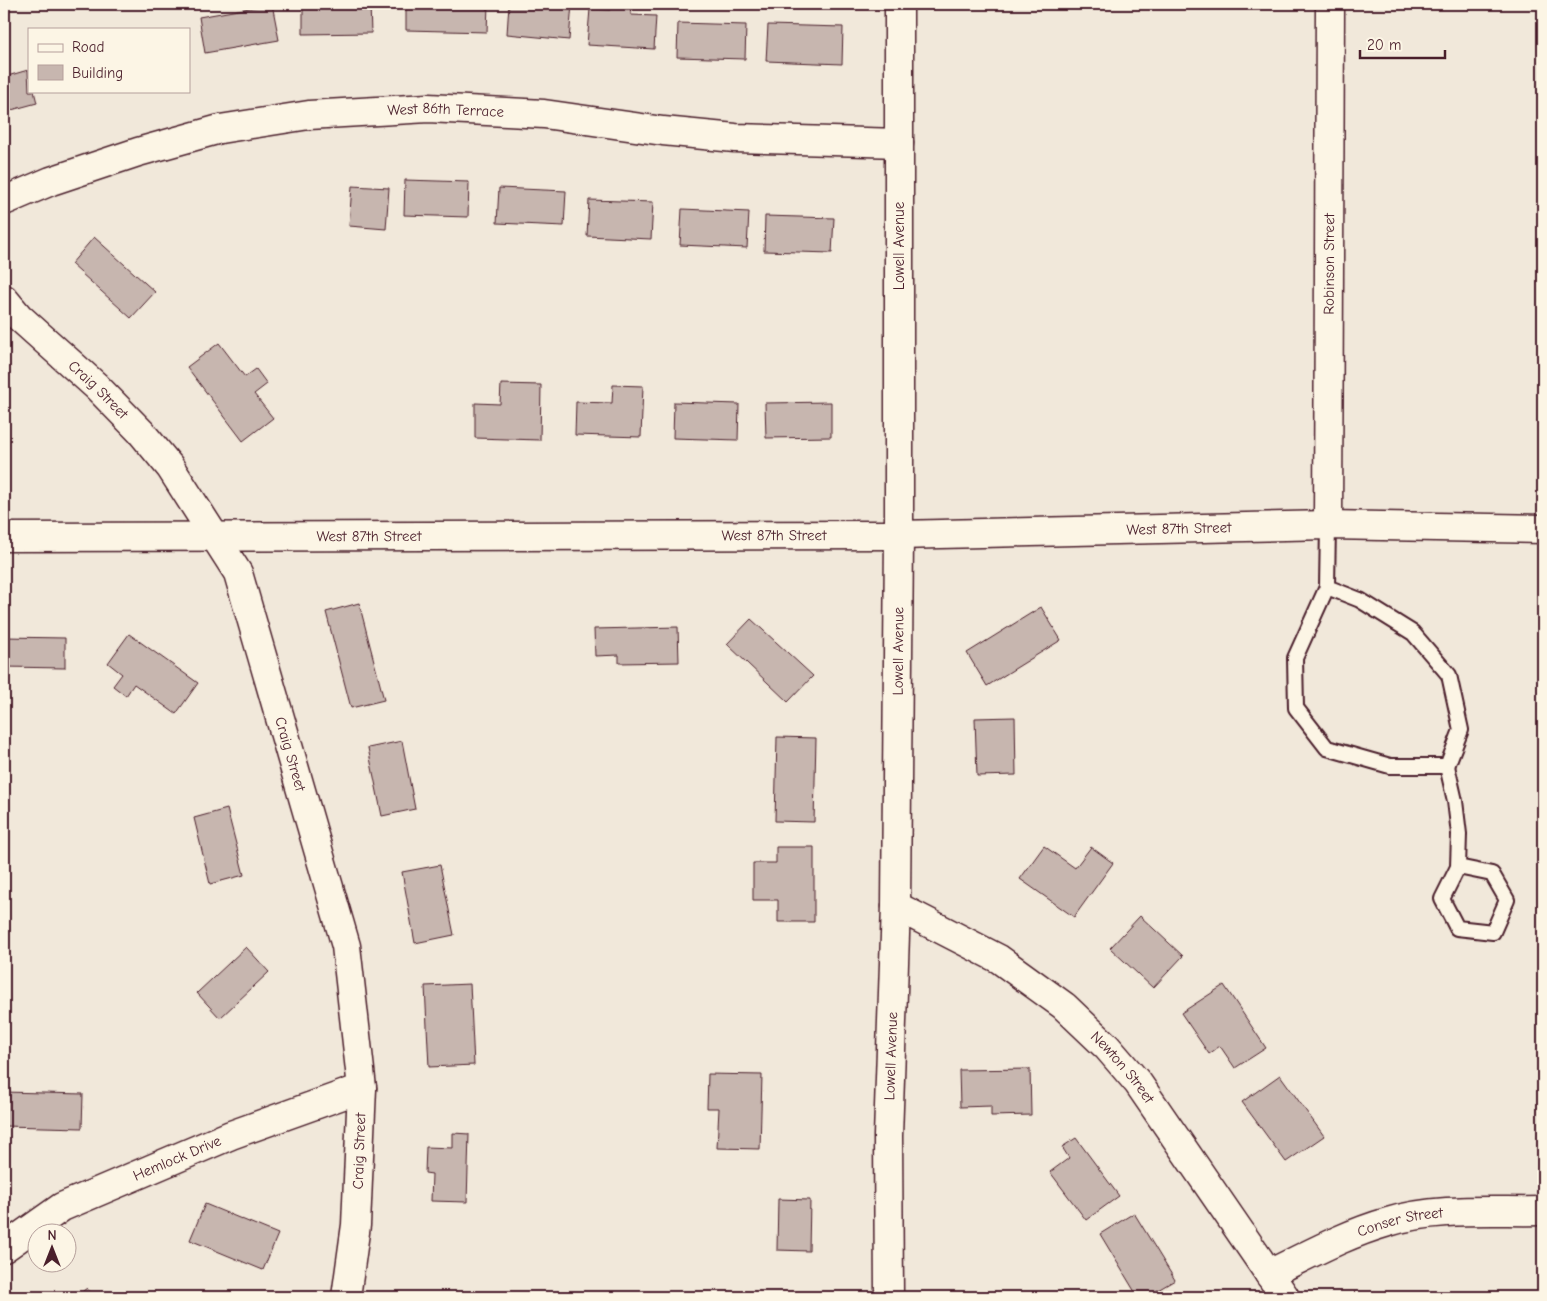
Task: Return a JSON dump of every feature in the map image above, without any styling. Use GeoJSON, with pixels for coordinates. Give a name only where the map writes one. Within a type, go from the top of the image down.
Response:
{"type":"FeatureCollection","features":[{"type":"Feature","properties":{"kind":"street","name":"Lowell Avenue"},"geometry":{"type":"LineString","coordinates":[[888,1297],[888,1136],[896,906],[899,535],[899,4]]}},
{"type":"Feature","properties":{"kind":"street","name":"Robinson Street"},"geometry":{"type":"LineString","coordinates":[[1328,525],[1330,4]]}},
{"type":"Feature","properties":{"kind":"street","name":"West 86th Terrace"},"geometry":{"type":"LineString","coordinates":[[4,201],[51,181],[138,152],[220,130],[309,115],[428,108],[544,114],[663,131],[735,138],[898,143]]}},
{"type":"Feature","properties":{"kind":"street","name":"Craig Street"},"geometry":{"type":"LineString","coordinates":[[4,299],[19,317],[96,386],[141,432],[170,467],[238,573],[346,946],[362,1088],[356,1225],[346,1297]]}},
{"type":"Feature","properties":{"kind":"street","name":"West 87th Street"},"geometry":{"type":"LineString","coordinates":[[4,537],[899,535],[1328,525],[1543,529]]}},
{"type":"Feature","properties":{"kind":"street","name":"Newton Street"},"geometry":{"type":"LineString","coordinates":[[896,906],[999,959],[1064,1006],[1107,1047],[1138,1083],[1285,1297]]}},
{"type":"Feature","properties":{"kind":"street","name":"Hemlock Drive"},"geometry":{"type":"LineString","coordinates":[[4,1248],[62,1207],[231,1135],[362,1088]]}},
{"type":"Feature","properties":{"kind":"street","name":"Conser Street"},"geometry":{"type":"LineString","coordinates":[[1269,1274],[1344,1238],[1388,1222],[1417,1216],[1464,1212],[1543,1211]]}},
{"type":"Feature","properties":{"kind":"lane"},"geometry":{"type":"LineString","coordinates":[[1328,525],[1327,587],[1295,658],[1296,708],[1326,748],[1390,766],[1447,766]]}},
{"type":"Feature","properties":{"kind":"lane"},"geometry":{"type":"LineString","coordinates":[[1327,587],[1360,600],[1413,633],[1449,675],[1461,730],[1447,766],[1456,801],[1459,834],[1458,867],[1442,899],[1457,928],[1493,932],[1506,900],[1492,874],[1458,867]]}},
{"type":"Feature","properties":{"kind":"building"},"geometry":{"type":"Polygon","coordinates":[[[272,4],[279,40],[205,53],[199,17],[272,4]]]}},
{"type":"Feature","properties":{"kind":"building"},"geometry":{"type":"Polygon","coordinates":[[[303,4],[370,4],[371,33],[303,34],[303,4]]]}},
{"type":"Feature","properties":{"kind":"building"},"geometry":{"type":"Polygon","coordinates":[[[406,4],[488,4],[487,32],[406,30],[406,4]]]}},
{"type":"Feature","properties":{"kind":"building"},"geometry":{"type":"Polygon","coordinates":[[[509,4],[572,4],[569,40],[507,34],[509,4]]]}},
{"type":"Feature","properties":{"kind":"building"},"geometry":{"type":"Polygon","coordinates":[[[610,4],[631,4],[631,15],[656,16],[654,49],[587,45],[590,9],[610,10],[610,4]]]}},
{"type":"Feature","properties":{"kind":"building"},"geometry":{"type":"Polygon","coordinates":[[[678,23],[746,25],[745,59],[677,57],[678,23]]]}},
{"type":"Feature","properties":{"kind":"building"},"geometry":{"type":"Polygon","coordinates":[[[768,25],[843,27],[842,64],[766,61],[768,25]]]}},
{"type":"Feature","properties":{"kind":"building"},"geometry":{"type":"Polygon","coordinates":[[[28,70],[28,92],[34,92],[37,103],[4,112],[4,77],[28,70]]]}},
{"type":"Feature","properties":{"kind":"building"},"geometry":{"type":"Polygon","coordinates":[[[405,180],[469,182],[468,217],[404,215],[405,180]]]}},
{"type":"Feature","properties":{"kind":"building"},"geometry":{"type":"Polygon","coordinates":[[[352,186],[389,188],[386,229],[349,226],[352,186]]]}},
{"type":"Feature","properties":{"kind":"building"},"geometry":{"type":"Polygon","coordinates":[[[499,188],[566,191],[564,226],[497,223],[499,188]]]}},
{"type":"Feature","properties":{"kind":"building"},"geometry":{"type":"Polygon","coordinates":[[[589,200],[653,202],[651,239],[587,236],[589,200]]]}},
{"type":"Feature","properties":{"kind":"building"},"geometry":{"type":"Polygon","coordinates":[[[682,209],[749,212],[747,248],[680,245],[682,209]]]}},
{"type":"Feature","properties":{"kind":"building"},"geometry":{"type":"Polygon","coordinates":[[[765,216],[834,218],[832,253],[764,251],[765,216]]]}},
{"type":"Feature","properties":{"kind":"building"},"geometry":{"type":"Polygon","coordinates":[[[94,237],[155,292],[131,318],[71,264],[94,237]]]}},
{"type":"Feature","properties":{"kind":"building"},"geometry":{"type":"Polygon","coordinates":[[[219,343],[245,377],[256,369],[267,384],[254,394],[273,418],[243,441],[187,367],[219,343]]]}},
{"type":"Feature","properties":{"kind":"building"},"geometry":{"type":"Polygon","coordinates":[[[501,384],[541,385],[540,440],[475,438],[475,403],[500,404],[501,384]]]}},
{"type":"Feature","properties":{"kind":"building"},"geometry":{"type":"Polygon","coordinates":[[[613,385],[643,386],[641,437],[575,435],[576,402],[612,403],[613,385]]]}},
{"type":"Feature","properties":{"kind":"building"},"geometry":{"type":"Polygon","coordinates":[[[674,402],[739,404],[738,440],[673,438],[674,402]]]}},
{"type":"Feature","properties":{"kind":"building"},"geometry":{"type":"Polygon","coordinates":[[[831,402],[831,437],[766,438],[765,403],[831,402]]]}},
{"type":"Feature","properties":{"kind":"building"},"geometry":{"type":"Polygon","coordinates":[[[359,603],[384,700],[351,708],[326,612],[359,603]]]}},
{"type":"Feature","properties":{"kind":"building"},"geometry":{"type":"Polygon","coordinates":[[[1041,607],[1061,640],[987,686],[967,653],[1041,607]]]}},
{"type":"Feature","properties":{"kind":"building"},"geometry":{"type":"Polygon","coordinates":[[[751,619],[813,676],[788,702],[727,644],[751,619]]]}},
{"type":"Feature","properties":{"kind":"building"},"geometry":{"type":"Polygon","coordinates":[[[678,627],[679,662],[619,663],[619,655],[595,656],[594,629],[678,627]]]}},
{"type":"Feature","properties":{"kind":"building"},"geometry":{"type":"Polygon","coordinates":[[[129,634],[198,683],[176,714],[134,684],[126,696],[113,686],[122,674],[108,663],[129,634]]]}},
{"type":"Feature","properties":{"kind":"building"},"geometry":{"type":"Polygon","coordinates":[[[4,637],[65,638],[65,668],[4,667],[4,637]]]}},
{"type":"Feature","properties":{"kind":"building"},"geometry":{"type":"Polygon","coordinates":[[[1015,717],[1016,775],[977,776],[975,718],[1015,717]]]}},
{"type":"Feature","properties":{"kind":"building"},"geometry":{"type":"Polygon","coordinates":[[[777,737],[816,738],[814,822],[775,821],[777,737]]]}},
{"type":"Feature","properties":{"kind":"building"},"geometry":{"type":"Polygon","coordinates":[[[402,741],[415,809],[382,816],[368,748],[402,741]]]}},
{"type":"Feature","properties":{"kind":"building"},"geometry":{"type":"Polygon","coordinates":[[[227,809],[244,875],[210,884],[194,818],[227,809]]]}},
{"type":"Feature","properties":{"kind":"building"},"geometry":{"type":"Polygon","coordinates":[[[1044,846],[1075,868],[1091,847],[1113,863],[1074,917],[1020,879],[1044,846]]]}},
{"type":"Feature","properties":{"kind":"building"},"geometry":{"type":"Polygon","coordinates":[[[776,847],[814,847],[814,922],[778,922],[778,900],[753,900],[753,863],[776,863],[776,847]]]}},
{"type":"Feature","properties":{"kind":"building"},"geometry":{"type":"Polygon","coordinates":[[[440,865],[454,935],[415,943],[402,872],[440,865]]]}},
{"type":"Feature","properties":{"kind":"building"},"geometry":{"type":"Polygon","coordinates":[[[1140,916],[1183,956],[1153,988],[1110,948],[1140,916]]]}},
{"type":"Feature","properties":{"kind":"building"},"geometry":{"type":"Polygon","coordinates":[[[246,947],[269,972],[220,1018],[197,993],[246,947]]]}},
{"type":"Feature","properties":{"kind":"building"},"geometry":{"type":"Polygon","coordinates":[[[470,984],[474,1065],[429,1067],[425,986],[470,984]]]}},
{"type":"Feature","properties":{"kind":"building"},"geometry":{"type":"Polygon","coordinates":[[[1224,985],[1266,1048],[1235,1068],[1220,1046],[1209,1054],[1181,1013],[1224,985]]]}},
{"type":"Feature","properties":{"kind":"building"},"geometry":{"type":"Polygon","coordinates":[[[1030,1069],[1031,1115],[991,1116],[991,1106],[960,1107],[959,1070],[1030,1069]]]}},
{"type":"Feature","properties":{"kind":"building"},"geometry":{"type":"Polygon","coordinates":[[[708,1074],[762,1075],[760,1149],[717,1148],[719,1108],[707,1108],[708,1074]]]}},
{"type":"Feature","properties":{"kind":"building"},"geometry":{"type":"Polygon","coordinates":[[[1280,1075],[1324,1136],[1286,1162],[1242,1102],[1280,1075]]]}},
{"type":"Feature","properties":{"kind":"building"},"geometry":{"type":"Polygon","coordinates":[[[4,1092],[83,1094],[82,1128],[4,1126],[4,1092]]]}},
{"type":"Feature","properties":{"kind":"building"},"geometry":{"type":"Polygon","coordinates":[[[453,1133],[469,1134],[467,1202],[431,1201],[432,1174],[425,1173],[426,1147],[453,1148],[453,1133]]]}},
{"type":"Feature","properties":{"kind":"building"},"geometry":{"type":"Polygon","coordinates":[[[1076,1138],[1119,1196],[1086,1220],[1050,1172],[1069,1158],[1062,1147],[1076,1138]]]}},
{"type":"Feature","properties":{"kind":"building"},"geometry":{"type":"Polygon","coordinates":[[[778,1199],[810,1200],[809,1251],[777,1250],[778,1199]]]}},
{"type":"Feature","properties":{"kind":"building"},"geometry":{"type":"Polygon","coordinates":[[[205,1204],[278,1234],[263,1270],[190,1240],[205,1204]]]}},
{"type":"Feature","properties":{"kind":"building"},"geometry":{"type":"Polygon","coordinates":[[[1134,1213],[1175,1280],[1146,1297],[1138,1297],[1100,1234],[1134,1213]]]}},
{"type":"Feature","properties":{"kind":"building"},"geometry":{"type":"Polygon","coordinates":[[[87,1288],[95,1297],[75,1297],[87,1288]]]}}]}
